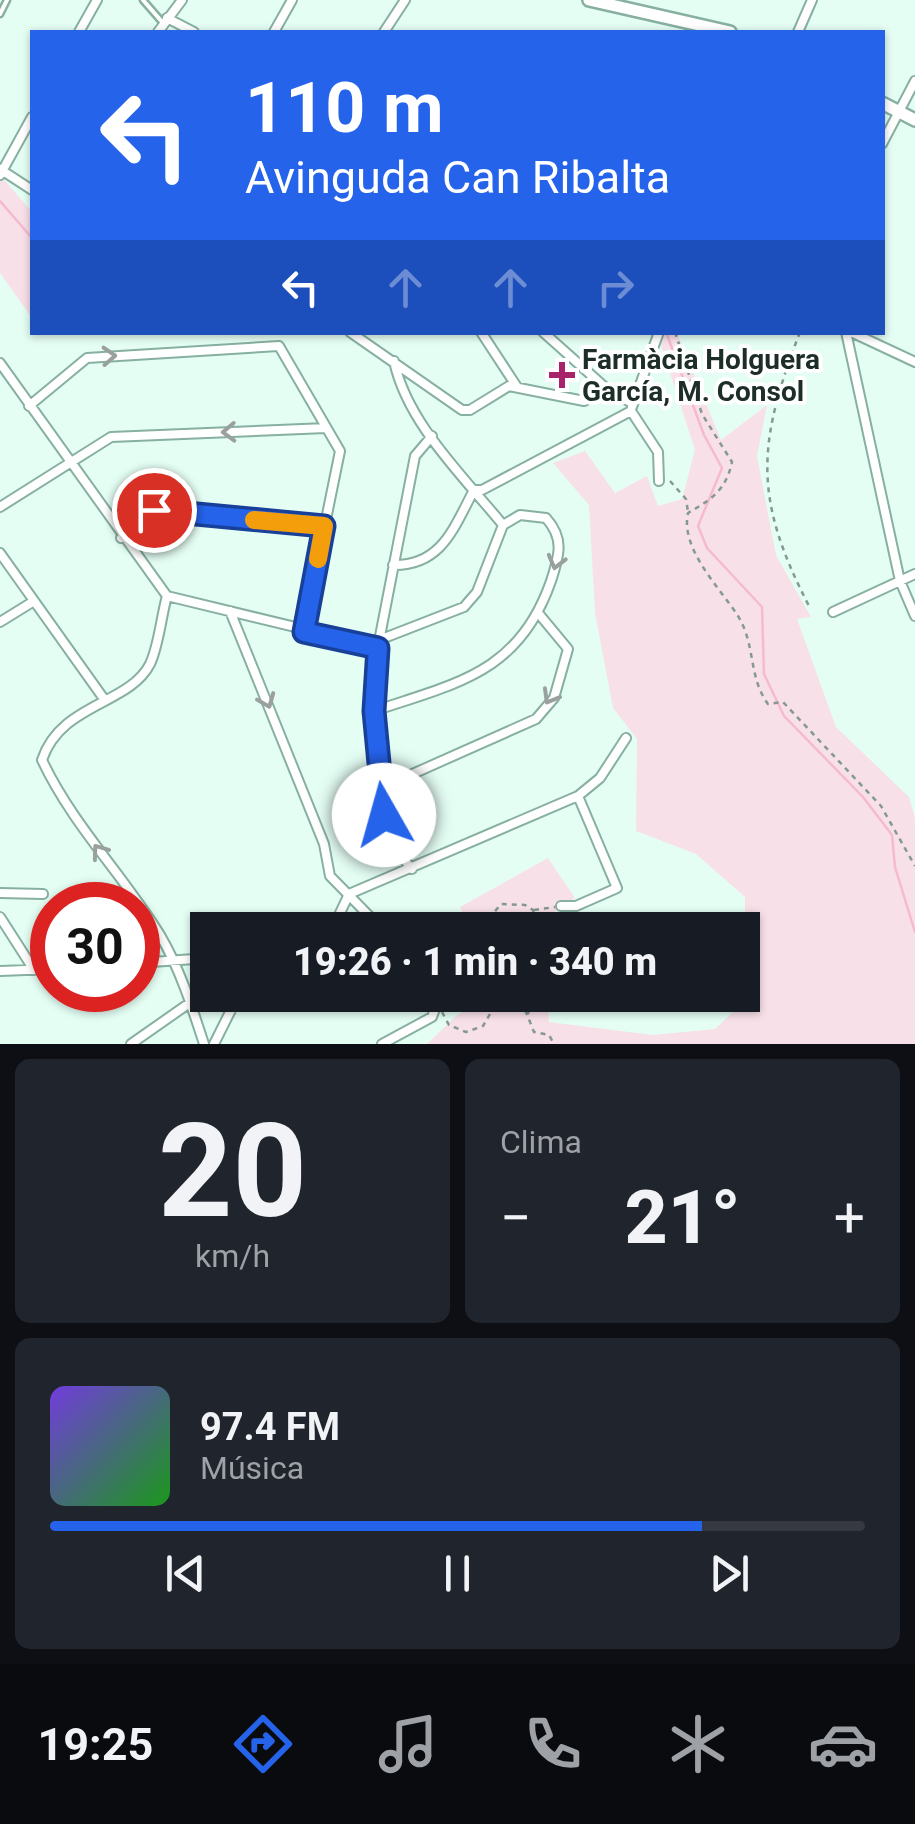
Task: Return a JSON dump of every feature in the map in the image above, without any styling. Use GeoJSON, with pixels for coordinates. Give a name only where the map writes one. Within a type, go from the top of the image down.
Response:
{"type":"FeatureCollection","features":[{"type":"Feature","properties":{"kind":"street"},"geometry":{"type":"LineString","coordinates":[[81,30],[98,0]]}},
{"type":"Feature","properties":{"kind":"street"},"geometry":{"type":"LineString","coordinates":[[159,30],[182,0]]}},
{"type":"Feature","properties":{"kind":"street"},"geometry":{"type":"LineString","coordinates":[[275,30],[292,0]]}},
{"type":"Feature","properties":{"kind":"street"},"geometry":{"type":"LineString","coordinates":[[385,30],[405,0]]}},
{"type":"Feature","properties":{"kind":"street"},"geometry":{"type":"LineString","coordinates":[[588,0],[722,30]]}},
{"type":"Feature","properties":{"kind":"street"},"geometry":{"type":"LineString","coordinates":[[799,30],[812,0]]}},
{"type":"Feature","properties":{"kind":"street"},"geometry":{"type":"LineString","coordinates":[[165,21],[189,30]]}},
{"type":"Feature","properties":{"kind":"street"},"geometry":{"type":"LineString","coordinates":[[885,139],[902,113],[915,81]]}},
{"type":"Feature","properties":{"kind":"street"},"geometry":{"type":"LineString","coordinates":[[885,105],[915,120]]}},
{"type":"Feature","properties":{"kind":"street"},"geometry":{"type":"LineString","coordinates":[[30,121],[1,172],[30,189]]}},
{"type":"Feature","properties":{"kind":"street"},"geometry":{"type":"LineString","coordinates":[[355,335],[462,410],[470,410],[500,388],[517,387],[536,395],[584,401],[608,390]]}},
{"type":"Feature","properties":{"kind":"street"},"geometry":{"type":"LineString","coordinates":[[483,335],[517,387]]}},
{"type":"Feature","properties":{"kind":"street"},"geometry":{"type":"LineString","coordinates":[[546,335],[632,407],[658,452],[659,477]]}},
{"type":"Feature","properties":{"kind":"street"},"geometry":{"type":"LineString","coordinates":[[474,490],[482,490],[632,407],[658,335]]}},
{"type":"Feature","properties":{"kind":"street"},"geometry":{"type":"LineString","coordinates":[[849,335],[900,581],[915,616]]}},
{"type":"Feature","properties":{"kind":"street"},"geometry":{"type":"LineString","coordinates":[[855,335],[915,362]]}},
{"type":"Feature","properties":{"kind":"street"},"geometry":{"type":"LineString","coordinates":[[29,406],[87,358],[279,346],[340,451],[304,632]]}},
{"type":"Feature","properties":{"kind":"street"},"geometry":{"type":"LineString","coordinates":[[394,361],[399,384],[432,436],[503,525]]}},
{"type":"Feature","properties":{"kind":"street"},"geometry":{"type":"LineString","coordinates":[[0,363],[121,538],[167,596],[304,632],[378,644],[464,607],[477,592],[503,525],[532,513],[546,518],[556,529],[561,550],[539,614],[527,634],[497,661],[458,682],[374,711]]}},
{"type":"Feature","properties":{"kind":"street"},"geometry":{"type":"LineString","coordinates":[[0,508],[111,437],[326,428]]}},
{"type":"Feature","properties":{"kind":"street"},"geometry":{"type":"LineString","coordinates":[[412,869],[388,842],[374,711],[378,644],[414,456],[432,436]]}},
{"type":"Feature","properties":{"kind":"street"},"geometry":{"type":"LineString","coordinates":[[394,564],[409,565],[434,555],[474,490]]}},
{"type":"Feature","properties":{"kind":"street"},"geometry":{"type":"LineString","coordinates":[[121,538],[154,510],[324,526]]}},
{"type":"Feature","properties":{"kind":"street"},"geometry":{"type":"LineString","coordinates":[[0,553],[104,700]]}},
{"type":"Feature","properties":{"kind":"street"},"geometry":{"type":"LineString","coordinates":[[833,612],[915,574]]}},
{"type":"Feature","properties":{"kind":"street"},"geometry":{"type":"LineString","coordinates":[[167,596],[149,665],[64,725],[48,741],[42,760],[57,793],[173,960],[190,1000]]}},
{"type":"Feature","properties":{"kind":"street"},"geometry":{"type":"LineString","coordinates":[[0,622],[34,600]]}},
{"type":"Feature","properties":{"kind":"street"},"geometry":{"type":"LineString","coordinates":[[230,611],[324,844],[330,876],[366,912]]}},
{"type":"Feature","properties":{"kind":"street"},"geometry":{"type":"LineString","coordinates":[[381,788],[536,718],[554,698],[568,650],[539,614]]}},
{"type":"Feature","properties":{"kind":"street"},"geometry":{"type":"LineString","coordinates":[[340,912],[349,894],[578,796],[600,778],[626,738]]}},
{"type":"Feature","properties":{"kind":"street"},"geometry":{"type":"LineString","coordinates":[[561,906],[576,906],[617,888],[578,796]]}},
{"type":"Feature","properties":{"kind":"street"},"geometry":{"type":"LineString","coordinates":[[0,893],[30,894]]}},
{"type":"Feature","properties":{"kind":"street"},"geometry":{"type":"LineString","coordinates":[[0,916],[30,964]]}},
{"type":"Feature","properties":{"kind":"street"},"geometry":{"type":"LineString","coordinates":[[160,961],[190,959]]}},
{"type":"Feature","properties":{"kind":"street"},"geometry":{"type":"LineString","coordinates":[[0,972],[30,970]]}},
{"type":"Feature","properties":{"kind":"street"},"geometry":{"type":"LineString","coordinates":[[132,1044],[190,1003]]}},
{"type":"Feature","properties":{"kind":"street"},"geometry":{"type":"LineString","coordinates":[[194,1012],[204,1044]]}},
{"type":"Feature","properties":{"kind":"street"},"geometry":{"type":"LineString","coordinates":[[214,1044],[230,1012]]}},
{"type":"Feature","properties":{"kind":"street"},"geometry":{"type":"LineString","coordinates":[[382,1044],[420,1025],[434,1012]]}},
{"type":"Feature","properties":{"kind":"lane"},"geometry":{"type":"LineString","coordinates":[[0,14],[7,0]]}},
{"type":"Feature","properties":{"kind":"lane"},"geometry":{"type":"LineString","coordinates":[[144,0],[165,21]]}},
{"type":"Feature","properties":{"kind":"path"},"geometry":{"type":"LineString","coordinates":[[676,335],[702,414],[732,462],[728,482],[718,495],[688,513]]}},
{"type":"Feature","properties":{"kind":"path"},"geometry":{"type":"LineString","coordinates":[[799,335],[766,441],[765,478],[782,552],[810,606]]}},
{"type":"Feature","properties":{"kind":"path"},"geometry":{"type":"LineString","coordinates":[[659,477],[678,489],[688,513],[685,526],[695,549],[750,638],[750,665],[764,698],[768,704],[783,702],[848,766],[898,831],[915,866]]}},
{"type":"Feature","properties":{"kind":"path"},"geometry":{"type":"LineString","coordinates":[[494,912],[501,904],[525,905],[533,910],[561,906]]}},
{"type":"Feature","properties":{"kind":"path"},"geometry":{"type":"LineString","coordinates":[[442,1012],[449,1025],[466,1032],[483,1026],[492,1012]]}},
{"type":"Feature","properties":{"kind":"path"},"geometry":{"type":"LineString","coordinates":[[524,1012],[534,1032],[549,1035],[554,1044]]}},
{"type":"Feature","properties":{"kind":"path"},"geometry":{"type":"LineString","coordinates":[[540,1041],[541,1034]]}},
{"type":"Feature","properties":{"kind":"shaded area"},"geometry":{"type":"Polygon","coordinates":[[[0,175],[30,210],[30,315],[0,273],[0,175]]]}},
{"type":"Feature","properties":{"kind":"shaded area"},"geometry":{"type":"Polygon","coordinates":[[[658,335],[678,335],[721,440],[767,405],[757,456],[776,555],[811,617],[797,619],[836,727],[909,797],[915,818],[915,1044],[427,1044],[462,1012],[549,1012],[549,1022],[653,1035],[715,1029],[733,1012],[760,1012],[760,912],[745,912],[745,897],[696,854],[636,831],[637,739],[613,708],[595,613],[589,505],[553,463],[585,451],[615,493],[647,476],[658,506],[682,499],[695,450],[658,335]]]}},
{"type":"Feature","properties":{"kind":"shaded area"},"geometry":{"type":"Polygon","coordinates":[[[548,858],[575,898],[554,912],[462,912],[460,907],[548,858]]]}},
{"type":"Feature","properties":{"kind":"waterway"},"geometry":{"type":"LineString","coordinates":[[0,201],[30,236]]}},
{"type":"Feature","properties":{"kind":"waterway"},"geometry":{"type":"LineString","coordinates":[[667,335],[704,435],[722,468],[698,526],[707,548],[762,607],[764,674],[784,716],[863,797],[892,835],[895,867],[915,932]]}},
{"type":"Feature","properties":{"kind":"slow traffic"},"geometry":{"type":"LineString","coordinates":[[254,520],[324,526],[318,559]]}},
{"type":"Feature","properties":{"kind":"place","name":"Farmàcia Holguera García, M. Consol"},"geometry":{"type":"Point","coordinates":[562,375]}},
{"type":"Feature","properties":{"kind":"route"},"geometry":{"type":"LineString","coordinates":[[154,510],[324,526],[304,632],[378,648],[374,711],[384,815]]}}]}
